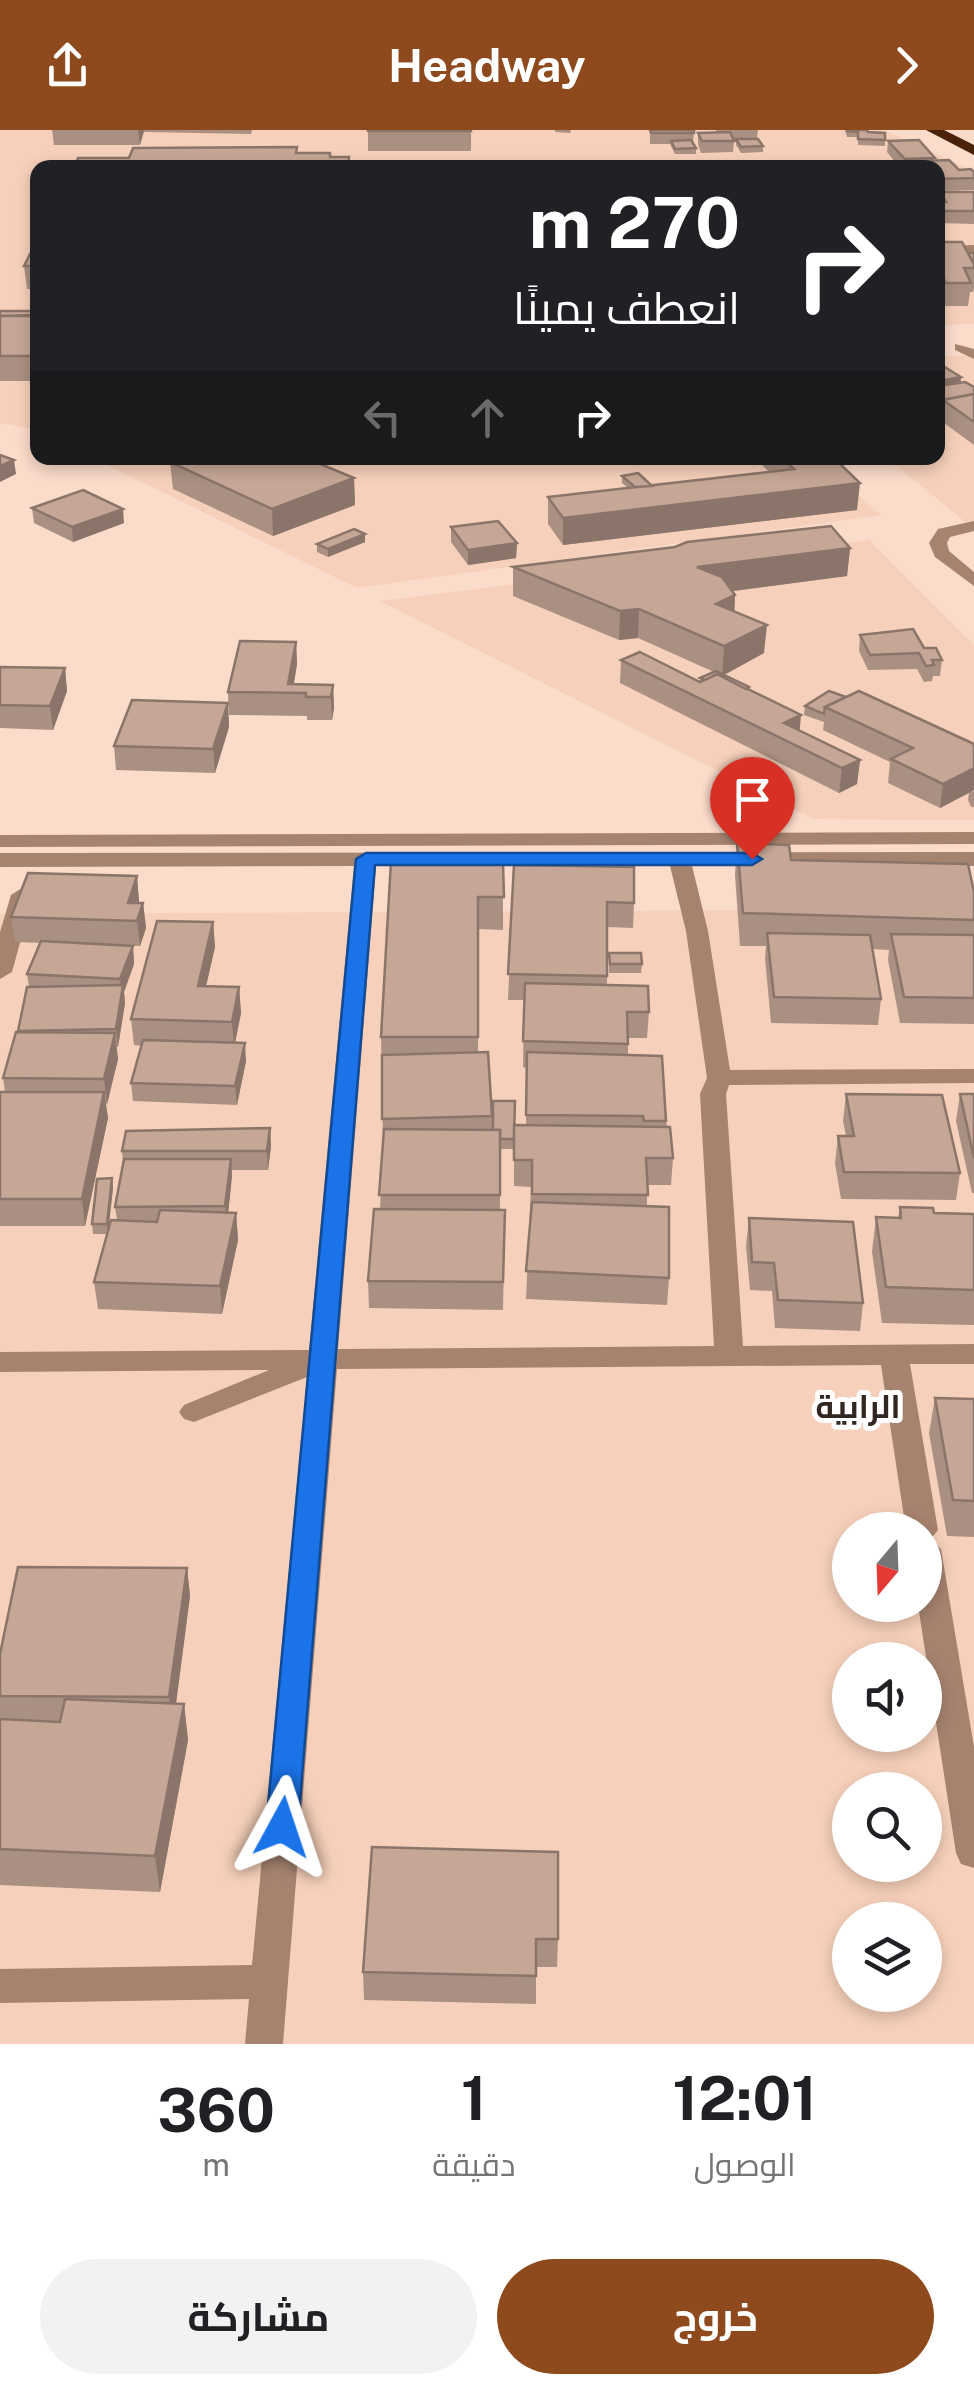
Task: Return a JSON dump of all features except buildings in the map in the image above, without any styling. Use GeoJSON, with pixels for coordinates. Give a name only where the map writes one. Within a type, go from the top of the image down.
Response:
{"type":"FeatureCollection","features":[{"type":"Feature","properties":{"kind":"highway"},"geometry":{"type":"LineString","coordinates":[[933,130],[974,151]]}},
{"type":"Feature","properties":{"kind":"street"},"geometry":{"type":"LineString","coordinates":[[945,250],[974,249]]}},
{"type":"Feature","properties":{"kind":"street"},"geometry":{"type":"LineString","coordinates":[[974,526],[944,534],[938,543],[942,553],[974,581]]}},
{"type":"Feature","properties":{"kind":"street"},"geometry":{"type":"LineString","coordinates":[[0,841],[974,838]]}},
{"type":"Feature","properties":{"kind":"street"},"geometry":{"type":"LineString","coordinates":[[0,972],[32,859]]}},
{"type":"Feature","properties":{"kind":"street"},"geometry":{"type":"LineString","coordinates":[[264,2044],[366,859]]}},
{"type":"Feature","properties":{"kind":"street"},"geometry":{"type":"LineString","coordinates":[[679,859],[698,931],[720,1078],[713,1094],[730,1356]]}},
{"type":"Feature","properties":{"kind":"street"},"geometry":{"type":"LineString","coordinates":[[0,860],[974,859]]}},
{"type":"Feature","properties":{"kind":"street"},"geometry":{"type":"LineString","coordinates":[[720,1078],[974,1076]]}},
{"type":"Feature","properties":{"kind":"street"},"geometry":{"type":"LineString","coordinates":[[0,1362],[974,1354]]}},
{"type":"Feature","properties":{"kind":"street"},"geometry":{"type":"LineString","coordinates":[[894,1355],[919,1512]]}},
{"type":"Feature","properties":{"kind":"street"},"geometry":{"type":"LineString","coordinates":[[194,1412],[322,1359]]}},
{"type":"Feature","properties":{"kind":"street"},"geometry":{"type":"LineString","coordinates":[[937,1622],[974,1853]]}},
{"type":"Feature","properties":{"kind":"street"},"geometry":{"type":"LineString","coordinates":[[0,1986],[269,1982]]}},
{"type":"Feature","properties":{"kind":"shaded area"},"geometry":{"type":"Polygon","coordinates":[[[0,130],[884,130],[974,171],[974,324],[945,325],[945,160],[30,160],[30,429],[0,423],[0,130]]]}},
{"type":"Feature","properties":{"kind":"shaded area"},"geometry":{"type":"Polygon","coordinates":[[[974,355],[974,529],[896,465],[945,465],[945,356],[974,355]]]}},
{"type":"Feature","properties":{"kind":"shaded area"},"geometry":{"type":"Polygon","coordinates":[[[107,465],[824,465],[881,515],[357,588],[107,465]]]}},
{"type":"Feature","properties":{"kind":"shaded area"},"geometry":{"type":"Polygon","coordinates":[[[869,540],[974,645],[974,820],[814,819],[380,601],[869,540]]]}},
{"type":"Feature","properties":{"kind":"shaded area"},"geometry":{"type":"Polygon","coordinates":[[[974,909],[974,2044],[0,2044],[0,914],[974,909]]]}},
{"type":"Feature","properties":{"kind":"district","name":"الرابية"},"geometry":{"type":"Point","coordinates":[858,1406]}},
{"type":"Feature","properties":{"kind":"route"},"geometry":{"type":"LineString","coordinates":[[282,1827],[366,859],[752,859]]}}]}
